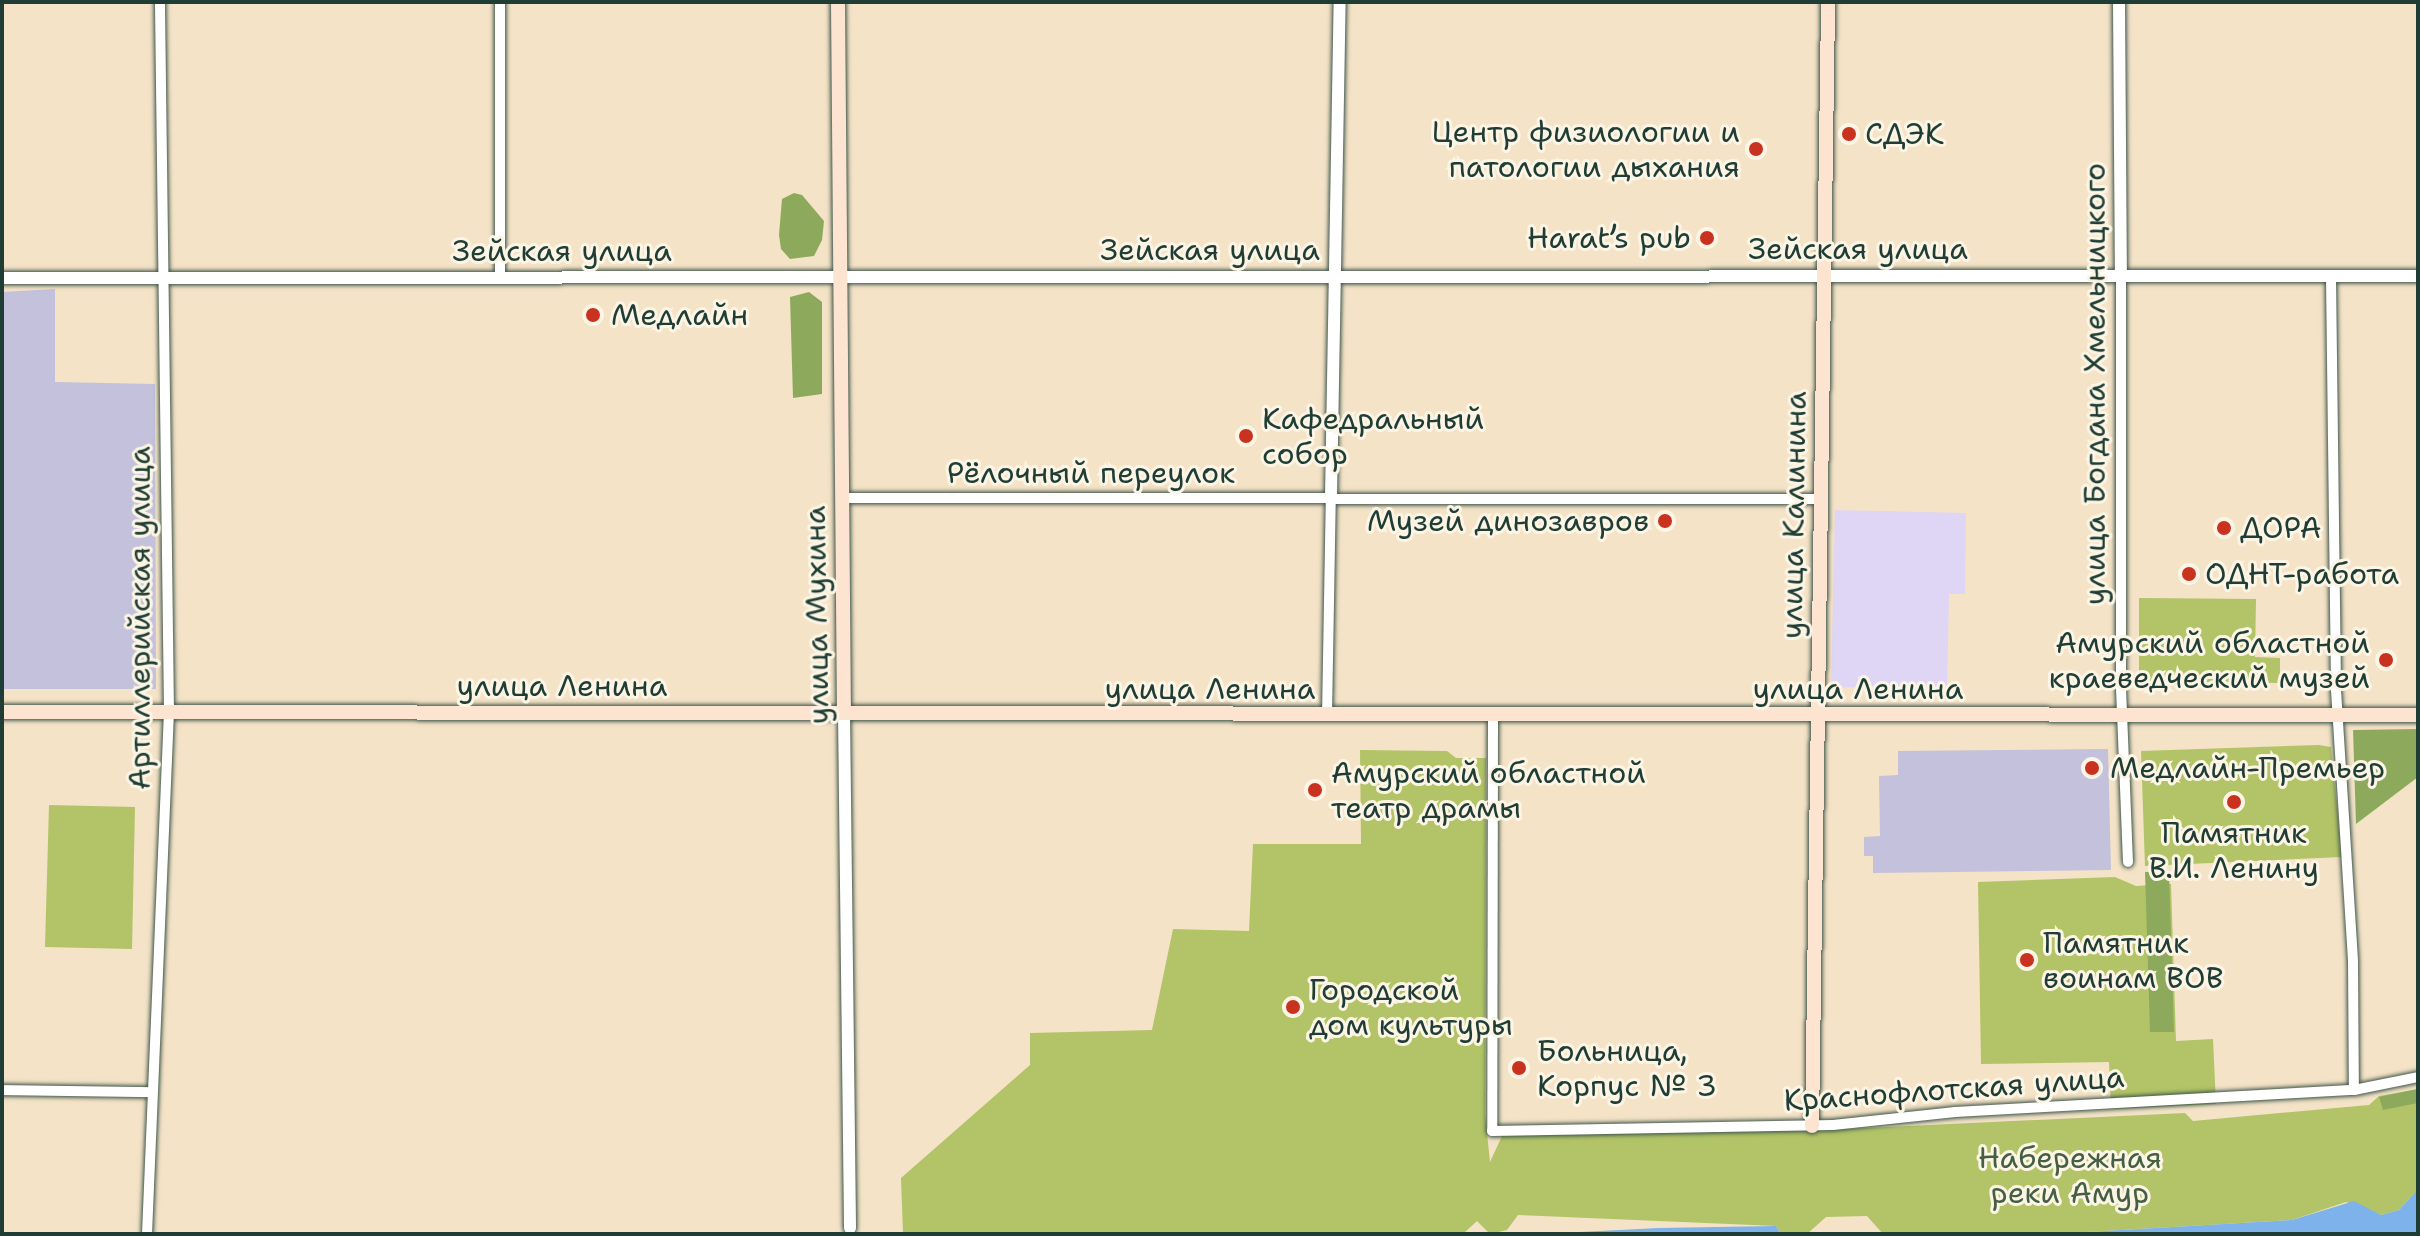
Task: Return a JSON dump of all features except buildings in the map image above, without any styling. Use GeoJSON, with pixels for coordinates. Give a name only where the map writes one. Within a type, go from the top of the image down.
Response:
{"type":"FeatureCollection","features":[{"type":"Feature","properties":{"kind":"main road","name":"улица Мухина"},"geometry":{"type":"LineString","coordinates":[[838,2],[844,713]]}},
{"type":"Feature","properties":{"kind":"main road","name":"улица Калинина"},"geometry":{"type":"LineString","coordinates":[[1812,1126],[1828,2]]}},
{"type":"Feature","properties":{"kind":"main road","name":"улица Ленина"},"geometry":{"type":"LineString","coordinates":[[2,712],[1493,717],[2418,715]]}},
{"type":"Feature","properties":{"kind":"street","name":"Артиллерийская улица"},"geometry":{"type":"LineString","coordinates":[[147,1234],[169,712],[160,2]]}},
{"type":"Feature","properties":{"kind":"street"},"geometry":{"type":"LineString","coordinates":[[500,2],[500,277]]}},
{"type":"Feature","properties":{"kind":"street"},"geometry":{"type":"LineString","coordinates":[[1327,716],[1340,2]]}},
{"type":"Feature","properties":{"kind":"street","name":"улица Богдана Хмельницкого"},"geometry":{"type":"LineString","coordinates":[[2119,2],[2122,716],[2128,862]]}},
{"type":"Feature","properties":{"kind":"street","name":"Зейская улица"},"geometry":{"type":"LineString","coordinates":[[2,278],[1824,274],[2418,276]]}},
{"type":"Feature","properties":{"kind":"street"},"geometry":{"type":"LineString","coordinates":[[2331,277],[2339,715],[2354,981],[2354,1090]]}},
{"type":"Feature","properties":{"kind":"street","name":"Рёлочный переулок"},"geometry":{"type":"LineString","coordinates":[[842,498],[1821,499]]}},
{"type":"Feature","properties":{"kind":"street","name":"улица Мухина"},"geometry":{"type":"LineString","coordinates":[[844,713],[850,1228]]}},
{"type":"Feature","properties":{"kind":"street","name":"Краснофлотская улица"},"geometry":{"type":"LineString","coordinates":[[1493,717],[1492,1131],[1812,1126],[1980,1110],[2354,1090],[2418,1077]]}},
{"type":"Feature","properties":{"kind":"street"},"geometry":{"type":"LineString","coordinates":[[2,1090],[151,1092]]}},
{"type":"Feature","properties":{"kind":"shaded area"},"geometry":{"type":"Polygon","coordinates":[[[55,289],[55,382],[155,384],[156,689],[2,689],[2,292],[55,289]]]}},
{"type":"Feature","properties":{"kind":"shaded area"},"geometry":{"type":"Polygon","coordinates":[[[1835,510],[1966,513],[1965,594],[1949,594],[1947,689],[1831,687],[1835,510]]]}},
{"type":"Feature","properties":{"kind":"shaded area"},"geometry":{"type":"Polygon","coordinates":[[[2108,749],[2111,870],[1873,873],[1873,856],[1864,856],[1864,837],[1880,836],[1879,776],[1898,775],[1898,751],[2108,749]]]}},
{"type":"Feature","properties":{"kind":"green space"},"geometry":{"type":"Polygon","coordinates":[[[794,193],[802,195],[824,221],[822,240],[814,256],[790,259],[781,249],[779,235],[782,199],[794,193]]]}},
{"type":"Feature","properties":{"kind":"green space"},"geometry":{"type":"Polygon","coordinates":[[[809,292],[822,302],[822,394],[793,398],[790,297],[809,292]]]}},
{"type":"Feature","properties":{"kind":"green space"},"geometry":{"type":"Polygon","coordinates":[[[2139,598],[2256,599],[2255,657],[2280,658],[2280,683],[2139,681],[2139,598]]]}},
{"type":"Feature","properties":{"kind":"green space"},"geometry":{"type":"Polygon","coordinates":[[[2418,729],[2418,777],[2356,824],[2353,730],[2418,729]]]}},
{"type":"Feature","properties":{"kind":"green space"},"geometry":{"type":"Polygon","coordinates":[[[2331,747],[2342,857],[2145,866],[2141,751],[2331,747]]]}},
{"type":"Feature","properties":{"kind":"green space","name":"Набережная реки Амур"},"geometry":{"type":"Polygon","coordinates":[[[1360,750],[1447,751],[1456,758],[1486,758],[1485,1114],[1490,1162],[1502,1136],[1824,1130],[2185,1113],[2193,1121],[2369,1105],[2379,1096],[2418,1089],[2418,1189],[2399,1210],[2381,1215],[2346,1202],[2292,1220],[2053,1234],[1883,1234],[1867,1216],[1826,1217],[1807,1234],[1781,1234],[1776,1226],[1518,1215],[1507,1230],[1490,1234],[1477,1221],[1463,1234],[903,1234],[901,1178],[1030,1065],[1030,1033],[1152,1030],[1173,929],[1249,931],[1253,844],[1361,844],[1360,750]]]}},
{"type":"Feature","properties":{"kind":"green space"},"geometry":{"type":"Polygon","coordinates":[[[49,805],[135,807],[132,949],[45,947],[49,805]]]}},
{"type":"Feature","properties":{"kind":"green space"},"geometry":{"type":"Polygon","coordinates":[[[2169,871],[2174,1032],[2150,1032],[2145,872],[2169,871]]]}},
{"type":"Feature","properties":{"kind":"green space"},"geometry":{"type":"Polygon","coordinates":[[[2115,877],[2136,886],[2171,884],[2176,1041],[2213,1039],[2216,1104],[2111,1109],[2109,1062],[1981,1064],[1978,882],[2115,877]]]}},
{"type":"Feature","properties":{"kind":"green space"},"geometry":{"type":"Polygon","coordinates":[[[2418,1089],[2418,1103],[2383,1110],[2379,1097],[2418,1089]]]}},
{"type":"Feature","properties":{"kind":"water"},"geometry":{"type":"Polygon","coordinates":[[[2418,1189],[2418,1234],[2053,1234],[2292,1220],[2354,1201],[2381,1215],[2399,1210],[2418,1189]]]}},
{"type":"Feature","properties":{"kind":"water"},"geometry":{"type":"Polygon","coordinates":[[[1776,1226],[1781,1234],[1540,1234],[1659,1228],[1776,1226]]]}},
{"type":"Feature","properties":{"kind":"place","name":"СДЭК"},"geometry":{"type":"Point","coordinates":[1849,134]}},
{"type":"Feature","properties":{"kind":"place","name":"Центр физиологии и патологии дыхания"},"geometry":{"type":"Point","coordinates":[1756,149]}},
{"type":"Feature","properties":{"kind":"place","name":"Harat’s pub"},"geometry":{"type":"Point","coordinates":[1707,238]}},
{"type":"Feature","properties":{"kind":"place","name":"Медлайн"},"geometry":{"type":"Point","coordinates":[593,315]}},
{"type":"Feature","properties":{"kind":"place","name":"Кафедральный собор"},"geometry":{"type":"Point","coordinates":[1246,436]}},
{"type":"Feature","properties":{"kind":"place","name":"Музей динозавров"},"geometry":{"type":"Point","coordinates":[1665,521]}},
{"type":"Feature","properties":{"kind":"place","name":"ДОРА"},"geometry":{"type":"Point","coordinates":[2224,528]}},
{"type":"Feature","properties":{"kind":"place","name":"ОДНТ-работа"},"geometry":{"type":"Point","coordinates":[2189,574]}},
{"type":"Feature","properties":{"kind":"place","name":"Амурский областной краеведческий музей"},"geometry":{"type":"Point","coordinates":[2386,660]}},
{"type":"Feature","properties":{"kind":"place","name":"Медлайн-Премьер"},"geometry":{"type":"Point","coordinates":[2092,768]}},
{"type":"Feature","properties":{"kind":"place","name":"Амурский областной театр драмы"},"geometry":{"type":"Point","coordinates":[1315,790]}},
{"type":"Feature","properties":{"kind":"place","name":"Памятник В.И. Ленину"},"geometry":{"type":"Point","coordinates":[2234,802]}},
{"type":"Feature","properties":{"kind":"place","name":"Памятник воинам ВОВ"},"geometry":{"type":"Point","coordinates":[2027,960]}},
{"type":"Feature","properties":{"kind":"place","name":"Городской дом культуры"},"geometry":{"type":"Point","coordinates":[1293,1007]}},
{"type":"Feature","properties":{"kind":"place","name":"Больница, Корпус № 3"},"geometry":{"type":"Point","coordinates":[1519,1068]}}]}
